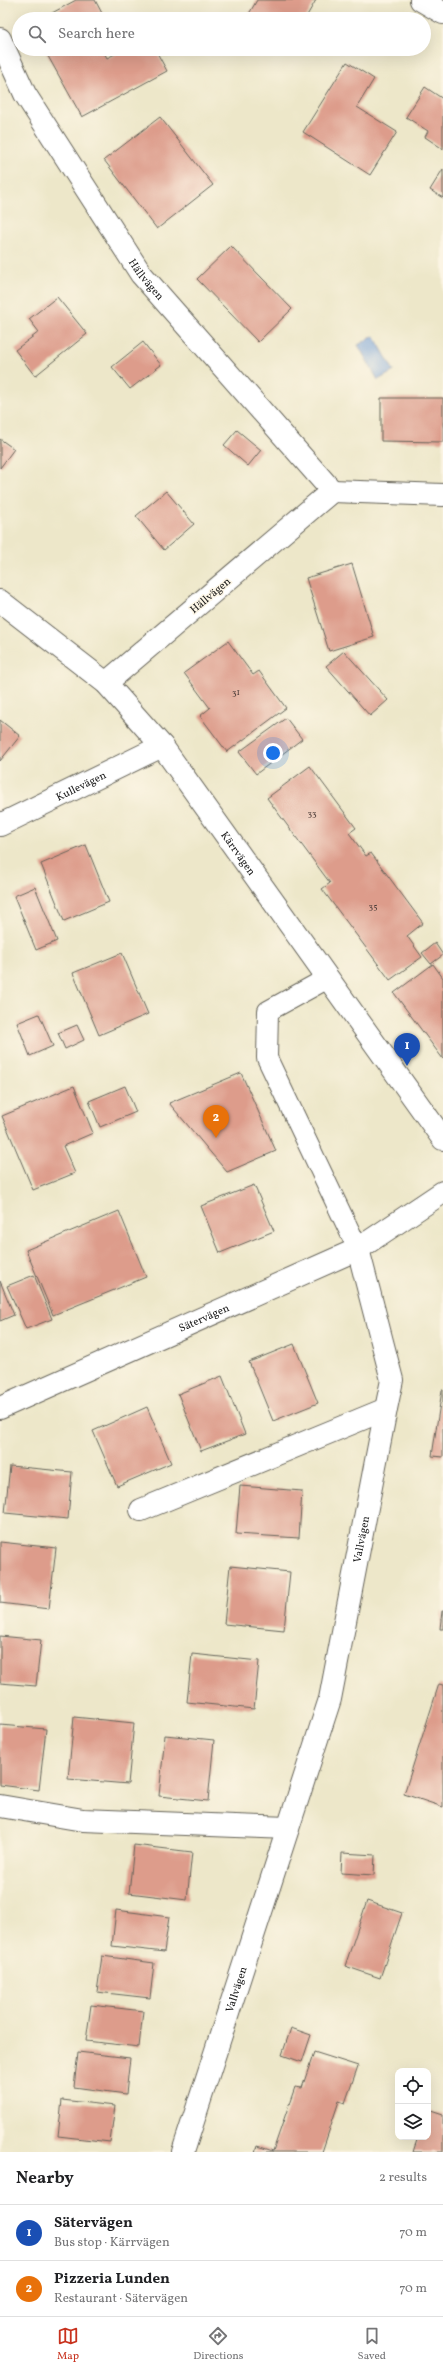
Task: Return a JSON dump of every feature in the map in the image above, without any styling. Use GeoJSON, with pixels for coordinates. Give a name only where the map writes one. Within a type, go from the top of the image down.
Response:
{"type":"FeatureCollection","features":[{"type":"Feature","properties":{"kind":"street"},"geometry":{"type":"LineString","coordinates":[[421,0],[443,13]]}},
{"type":"Feature","properties":{"kind":"street","name":"Hällvägen"},"geometry":{"type":"LineString","coordinates":[[0,39],[24,94],[141,274],[332,491],[106,683]]}},
{"type":"Feature","properties":{"kind":"street"},"geometry":{"type":"LineString","coordinates":[[332,491],[443,495]]}},
{"type":"Feature","properties":{"kind":"street","name":"Kärrvägen"},"geometry":{"type":"LineString","coordinates":[[0,601],[106,683],[162,746],[443,1139]]}},
{"type":"Feature","properties":{"kind":"street","name":"Kullevägen"},"geometry":{"type":"LineString","coordinates":[[0,825],[162,746]]}},
{"type":"Feature","properties":{"kind":"street","name":"Sätervägen"},"geometry":{"type":"LineString","coordinates":[[0,1408],[358,1249],[443,1192]]}},
{"type":"Feature","properties":{"kind":"street","name":"Vallvägen"},"geometry":{"type":"LineString","coordinates":[[184,2152],[330,1698],[392,1380],[358,1249]]}},
{"type":"Feature","properties":{"kind":"street"},"geometry":{"type":"LineString","coordinates":[[141,1510],[386,1409]]}},
{"type":"Feature","properties":{"kind":"street"},"geometry":{"type":"LineString","coordinates":[[0,1806],[83,1820],[288,1828]]}},
{"type":"Feature","properties":{"kind":"lane"},"geometry":{"type":"LineString","coordinates":[[328,978],[268,1011],[267,1058],[358,1249]]}},
{"type":"Feature","properties":{"kind":"water"},"geometry":{"type":"Polygon","coordinates":[[[374,336],[394,371],[378,380],[358,345],[374,336]]]}},
{"type":"Feature","properties":{"kind":"building"},"geometry":{"type":"Polygon","coordinates":[[[76,0],[95,0],[101,12],[54,12],[76,0]]]}},
{"type":"Feature","properties":{"kind":"building"},"geometry":{"type":"Polygon","coordinates":[[[257,0],[316,0],[309,12],[250,12],[257,0]]]}},
{"type":"Feature","properties":{"kind":"building"},"geometry":{"type":"Polygon","coordinates":[[[48,56],[106,56],[107,58],[111,56],[159,56],[167,71],[82,117],[48,56]]]}},
{"type":"Feature","properties":{"kind":"building"},"geometry":{"type":"Polygon","coordinates":[[[347,62],[374,79],[357,107],[397,132],[370,175],[303,132],[347,62]]]}},
{"type":"Feature","properties":{"kind":"building"},"geometry":{"type":"Polygon","coordinates":[[[425,87],[443,99],[443,149],[425,137],[428,131],[406,117],[425,87]]]}},
{"type":"Feature","properties":{"kind":"building"},"geometry":{"type":"Polygon","coordinates":[[[160,117],[213,185],[157,229],[104,160],[160,117]]]}},
{"type":"Feature","properties":{"kind":"building"},"geometry":{"type":"Polygon","coordinates":[[[443,169],[443,198],[430,190],[443,169]]]}},
{"type":"Feature","properties":{"kind":"building"},"geometry":{"type":"Polygon","coordinates":[[[231,246],[292,309],[258,342],[197,279],[231,246]]]}},
{"type":"Feature","properties":{"kind":"building"},"geometry":{"type":"Polygon","coordinates":[[[57,297],[87,334],[35,376],[15,350],[39,332],[29,319],[57,297]]]}},
{"type":"Feature","properties":{"kind":"building"},"geometry":{"type":"Polygon","coordinates":[[[143,342],[161,365],[130,389],[112,367],[143,342]]]}},
{"type":"Feature","properties":{"kind":"building"},"geometry":{"type":"Polygon","coordinates":[[[381,398],[443,398],[443,442],[381,441],[381,398]]]}},
{"type":"Feature","properties":{"kind":"building"},"geometry":{"type":"Polygon","coordinates":[[[237,430],[261,450],[248,466],[224,445],[237,430]]]}},
{"type":"Feature","properties":{"kind":"building"},"geometry":{"type":"Polygon","coordinates":[[[0,439],[14,449],[0,468],[0,439]]]}},
{"type":"Feature","properties":{"kind":"building"},"geometry":{"type":"Polygon","coordinates":[[[166,491],[194,524],[164,550],[136,516],[166,491]]]}},
{"type":"Feature","properties":{"kind":"building"},"geometry":{"type":"Polygon","coordinates":[[[352,564],[374,637],[329,651],[306,578],[352,564]]]}},
{"type":"Feature","properties":{"kind":"building"},"geometry":{"type":"Polygon","coordinates":[[[228,641],[253,675],[259,671],[286,708],[227,752],[200,716],[210,708],[184,673],[228,641]]]}},
{"type":"Feature","properties":{"kind":"building"},"geometry":{"type":"Polygon","coordinates":[[[344,651],[388,700],[370,716],[326,666],[344,651]]]}},
{"type":"Feature","properties":{"kind":"building"},"geometry":{"type":"Polygon","coordinates":[[[286,718],[302,739],[256,774],[239,752],[286,718]]]}},
{"type":"Feature","properties":{"kind":"building"},"geometry":{"type":"Polygon","coordinates":[[[0,720],[20,736],[0,761],[0,720]]]}},
{"type":"Feature","properties":{"kind":"building"},"geometry":{"type":"Polygon","coordinates":[[[310,766],[356,828],[349,833],[366,856],[371,853],[423,923],[407,936],[422,957],[390,980],[322,889],[330,883],[267,798],[310,766]]]}},
{"type":"Feature","properties":{"kind":"building"},"geometry":{"type":"Polygon","coordinates":[[[86,845],[109,902],[64,921],[41,864],[86,845]]]}},
{"type":"Feature","properties":{"kind":"building"},"geometry":{"type":"Polygon","coordinates":[[[35,887],[57,941],[36,950],[14,896],[35,887]]]}},
{"type":"Feature","properties":{"kind":"building"},"geometry":{"type":"Polygon","coordinates":[[[435,943],[443,955],[431,964],[422,953],[435,943]]]}},
{"type":"Feature","properties":{"kind":"building"},"geometry":{"type":"Polygon","coordinates":[[[122,953],[148,1014],[99,1035],[73,973],[122,953]]]}},
{"type":"Feature","properties":{"kind":"building"},"geometry":{"type":"Polygon","coordinates":[[[433,964],[443,978],[443,1059],[394,993],[433,964]]]}},
{"type":"Feature","properties":{"kind":"building"},"geometry":{"type":"Polygon","coordinates":[[[39,1014],[53,1046],[30,1056],[17,1023],[39,1014]]]}},
{"type":"Feature","properties":{"kind":"building"},"geometry":{"type":"Polygon","coordinates":[[[77,1025],[84,1040],[65,1049],[58,1033],[77,1025]]]}},
{"type":"Feature","properties":{"kind":"building"},"geometry":{"type":"Polygon","coordinates":[[[241,1073],[276,1151],[227,1172],[169,1103],[241,1073]]]}},
{"type":"Feature","properties":{"kind":"building"},"geometry":{"type":"Polygon","coordinates":[[[74,1086],[93,1133],[63,1146],[75,1173],[33,1190],[2,1116],[74,1086]]]}},
{"type":"Feature","properties":{"kind":"building"},"geometry":{"type":"Polygon","coordinates":[[[125,1086],[136,1112],[100,1127],[89,1101],[125,1086]]]}},
{"type":"Feature","properties":{"kind":"building"},"geometry":{"type":"Polygon","coordinates":[[[254,1185],[274,1231],[220,1253],[201,1206],[254,1185]]]}},
{"type":"Feature","properties":{"kind":"building"},"geometry":{"type":"Polygon","coordinates":[[[119,1211],[146,1277],[53,1315],[26,1250],[119,1211]]]}},
{"type":"Feature","properties":{"kind":"building"},"geometry":{"type":"Polygon","coordinates":[[[34,1275],[52,1319],[26,1329],[7,1286],[34,1275]]]}},
{"type":"Feature","properties":{"kind":"building"},"geometry":{"type":"Polygon","coordinates":[[[0,1281],[14,1315],[0,1321],[0,1281]]]}},
{"type":"Feature","properties":{"kind":"building"},"geometry":{"type":"Polygon","coordinates":[[[294,1344],[318,1403],[273,1421],[249,1362],[294,1344]]]}},
{"type":"Feature","properties":{"kind":"building"},"geometry":{"type":"Polygon","coordinates":[[[222,1376],[245,1434],[201,1451],[178,1394],[222,1376]]]}},
{"type":"Feature","properties":{"kind":"building"},"geometry":{"type":"Polygon","coordinates":[[[443,1390],[443,1457],[432,1456],[443,1390]]]}},
{"type":"Feature","properties":{"kind":"building"},"geometry":{"type":"Polygon","coordinates":[[[147,1407],[171,1463],[117,1486],[93,1431],[147,1407]]]}},
{"type":"Feature","properties":{"kind":"building"},"geometry":{"type":"Polygon","coordinates":[[[10,1466],[72,1472],[68,1519],[5,1513],[10,1466]]]}},
{"type":"Feature","properties":{"kind":"building"},"geometry":{"type":"Polygon","coordinates":[[[240,1486],[302,1491],[299,1538],[236,1534],[240,1486]]]}},
{"type":"Feature","properties":{"kind":"building"},"geometry":{"type":"Polygon","coordinates":[[[0,1542],[56,1548],[49,1609],[0,1603],[0,1542]]]}},
{"type":"Feature","properties":{"kind":"building"},"geometry":{"type":"Polygon","coordinates":[[[230,1566],[290,1572],[284,1630],[224,1624],[230,1566]]]}},
{"type":"Feature","properties":{"kind":"building"},"geometry":{"type":"Polygon","coordinates":[[[442,1611],[443,1629],[440,1629],[442,1611]]]}},
{"type":"Feature","properties":{"kind":"building"},"geometry":{"type":"Polygon","coordinates":[[[0,1636],[41,1640],[36,1686],[0,1683],[0,1636]]]}},
{"type":"Feature","properties":{"kind":"building"},"geometry":{"type":"Polygon","coordinates":[[[192,1654],[259,1661],[254,1709],[187,1702],[192,1654]]]}},
{"type":"Feature","properties":{"kind":"building"},"geometry":{"type":"Polygon","coordinates":[[[439,1684],[443,1685],[443,1807],[404,1794],[439,1684]]]}},
{"type":"Feature","properties":{"kind":"building"},"geometry":{"type":"Polygon","coordinates":[[[74,1717],[134,1723],[128,1784],[68,1779],[74,1717]]]}},
{"type":"Feature","properties":{"kind":"building"},"geometry":{"type":"Polygon","coordinates":[[[0,1725],[46,1729],[39,1790],[0,1785],[0,1725]]]}},
{"type":"Feature","properties":{"kind":"building"},"geometry":{"type":"Polygon","coordinates":[[[165,1735],[214,1740],[208,1801],[159,1796],[165,1735]]]}},
{"type":"Feature","properties":{"kind":"building"},"geometry":{"type":"Polygon","coordinates":[[[134,1845],[192,1852],[187,1900],[129,1893],[134,1845]]]}},
{"type":"Feature","properties":{"kind":"building"},"geometry":{"type":"Polygon","coordinates":[[[342,1853],[375,1855],[374,1875],[341,1873],[342,1853]]]}},
{"type":"Feature","properties":{"kind":"building"},"geometry":{"type":"Polygon","coordinates":[[[367,1901],[402,1913],[380,1978],[345,1966],[367,1901]]]}},
{"type":"Feature","properties":{"kind":"building"},"geometry":{"type":"Polygon","coordinates":[[[116,1910],[169,1917],[164,1952],[112,1946],[116,1910]]]}},
{"type":"Feature","properties":{"kind":"building"},"geometry":{"type":"Polygon","coordinates":[[[102,1956],[154,1963],[150,1998],[97,1992],[102,1956]]]}},
{"type":"Feature","properties":{"kind":"building"},"geometry":{"type":"Polygon","coordinates":[[[91,2005],[143,2011],[139,2047],[86,2041],[91,2005]]]}},
{"type":"Feature","properties":{"kind":"building"},"geometry":{"type":"Polygon","coordinates":[[[291,2028],[311,2035],[302,2062],[282,2055],[291,2028]]]}},
{"type":"Feature","properties":{"kind":"building"},"geometry":{"type":"Polygon","coordinates":[[[78,2052],[130,2058],[126,2094],[74,2087],[78,2052]]]}},
{"type":"Feature","properties":{"kind":"building"},"geometry":{"type":"Polygon","coordinates":[[[314,2052],[358,2066],[345,2103],[339,2101],[322,2152],[255,2152],[257,2146],[273,2151],[295,2087],[302,2088],[314,2052]]]}},
{"type":"Feature","properties":{"kind":"building"},"geometry":{"type":"Polygon","coordinates":[[[62,2100],[115,2106],[110,2142],[58,2136],[62,2100]]]}},
{"type":"Feature","properties":{"kind":"building"},"geometry":{"type":"Polygon","coordinates":[[[431,2111],[443,2115],[443,2152],[413,2152],[417,2140],[431,2140],[431,2111]]]}},
{"type":"Feature","properties":{"kind":"place","name":"Sätervägen"},"geometry":{"type":"Point","coordinates":[407,1066]}},
{"type":"Feature","properties":{"kind":"place","name":"Pizzeria Lunden"},"geometry":{"type":"Point","coordinates":[216,1138]}}]}
